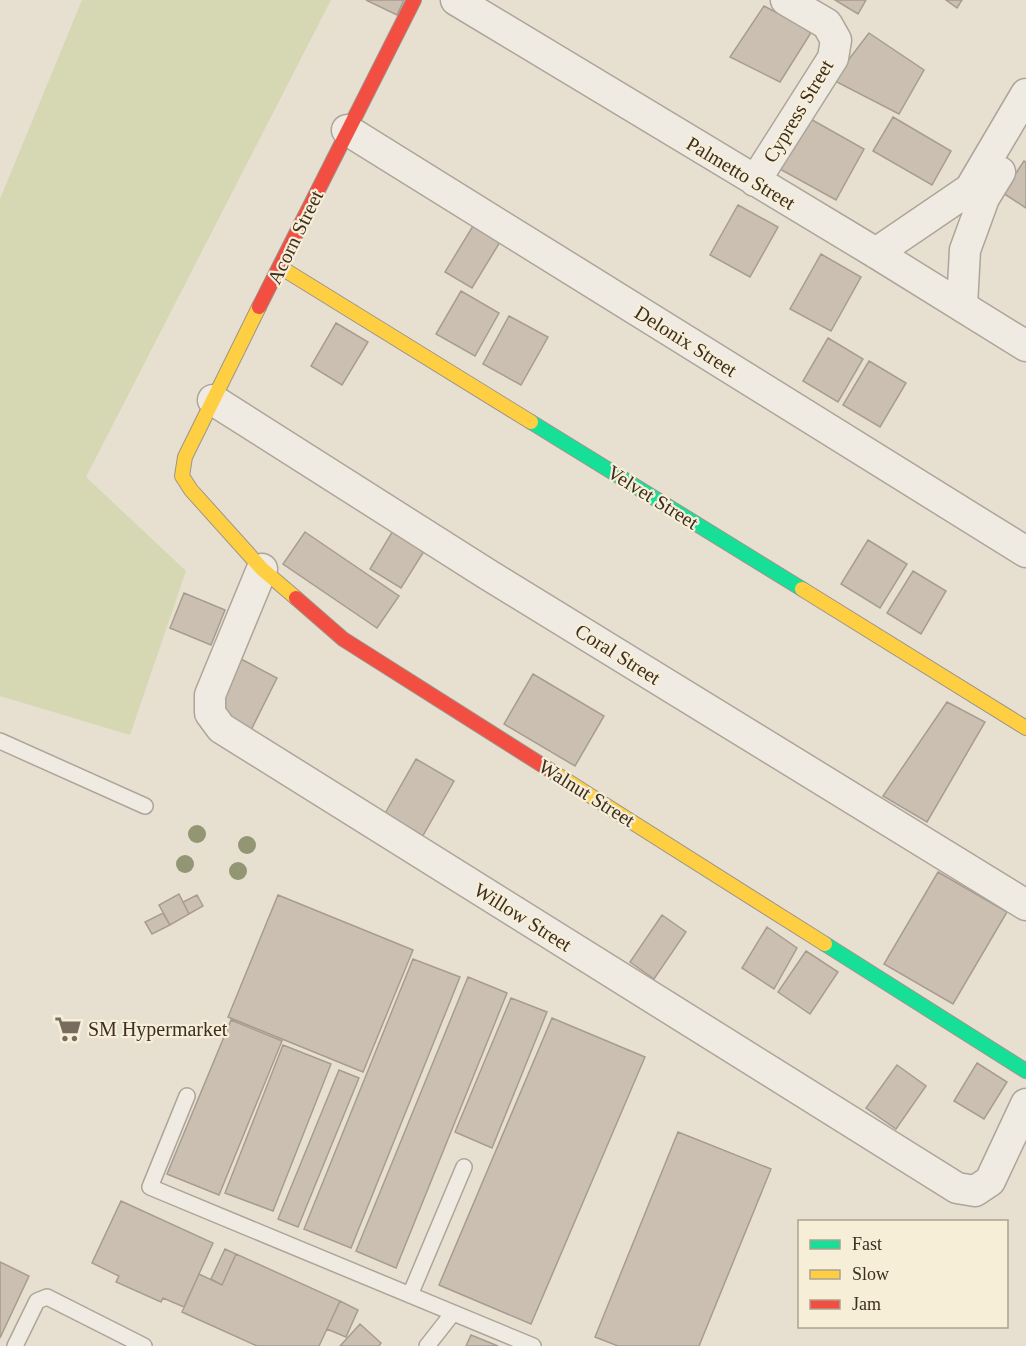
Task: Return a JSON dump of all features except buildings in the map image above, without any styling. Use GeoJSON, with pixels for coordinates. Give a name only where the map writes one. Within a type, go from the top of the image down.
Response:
{"type":"FeatureCollection","features":[{"type":"Feature","properties":{"kind":"street","name":"Acorn Street"},"geometry":{"type":"LineString","coordinates":[[182,476],[186,457],[213,400],[414,0]]}},
{"type":"Feature","properties":{"kind":"street","name":"Palmetto Street"},"geometry":{"type":"LineString","coordinates":[[456,0],[876,252],[1026,346]]}},
{"type":"Feature","properties":{"kind":"street","name":"Cypress Street"},"geometry":{"type":"LineString","coordinates":[[755,181],[833,58],[836,40],[827,24],[786,0]]}},
{"type":"Feature","properties":{"kind":"street"},"geometry":{"type":"LineString","coordinates":[[962,305],[964,250],[1026,94]]}},
{"type":"Feature","properties":{"kind":"street"},"geometry":{"type":"LineString","coordinates":[[876,252],[927,220],[970,189],[1004,149],[1026,128]]}},
{"type":"Feature","properties":{"kind":"street","name":"Delonix Street"},"geometry":{"type":"LineString","coordinates":[[347,130],[1026,552]]}},
{"type":"Feature","properties":{"kind":"street","name":"Velvet Street"},"geometry":{"type":"LineString","coordinates":[[280,267],[1026,728]]}},
{"type":"Feature","properties":{"kind":"street","name":"Coral Street"},"geometry":{"type":"LineString","coordinates":[[213,400],[487,574],[1026,905]]}},
{"type":"Feature","properties":{"kind":"street","name":"Walnut Street"},"geometry":{"type":"LineString","coordinates":[[182,476],[191,490],[262,569],[343,639],[1026,1071]]}},
{"type":"Feature","properties":{"kind":"street","name":"Willow Street"},"geometry":{"type":"LineString","coordinates":[[262,569],[210,695],[210,713],[221,728],[957,1188],[975,1191],[990,1181],[1026,1104]]}},
{"type":"Feature","properties":{"kind":"lane"},"geometry":{"type":"LineString","coordinates":[[0,741],[146,806]]}},
{"type":"Feature","properties":{"kind":"lane"},"geometry":{"type":"LineString","coordinates":[[187,1096],[150,1187],[533,1346]]}},
{"type":"Feature","properties":{"kind":"lane"},"geometry":{"type":"LineString","coordinates":[[410,1295],[464,1167]]}},
{"type":"Feature","properties":{"kind":"lane"},"geometry":{"type":"LineString","coordinates":[[16,1343],[37,1301],[47,1297],[144,1346]]}},
{"type":"Feature","properties":{"kind":"lane"},"geometry":{"type":"LineString","coordinates":[[427,1346],[453,1313]]}},
{"type":"Feature","properties":{"kind":"green space"},"geometry":{"type":"Polygon","coordinates":[[[82,0],[331,0],[86,477],[186,571],[130,735],[0,696],[0,199],[82,0]]]}},
{"type":"Feature","properties":{"kind":"traffic: fast"},"geometry":{"type":"LineString","coordinates":[[531,422],[802,589]]}},
{"type":"Feature","properties":{"kind":"traffic: fast"},"geometry":{"type":"LineString","coordinates":[[825,944],[1026,1071]]}},
{"type":"Feature","properties":{"kind":"traffic: slow"},"geometry":{"type":"LineString","coordinates":[[280,267],[531,422]]}},
{"type":"Feature","properties":{"kind":"traffic: slow"},"geometry":{"type":"LineString","coordinates":[[259,307],[185,457],[182,476],[191,490],[262,569],[296,598]]}},
{"type":"Feature","properties":{"kind":"traffic: slow"},"geometry":{"type":"LineString","coordinates":[[802,589],[1026,728]]}},
{"type":"Feature","properties":{"kind":"traffic: slow"},"geometry":{"type":"LineString","coordinates":[[553,772],[825,944]]}},
{"type":"Feature","properties":{"kind":"traffic: jam"},"geometry":{"type":"LineString","coordinates":[[259,307],[414,0]]}},
{"type":"Feature","properties":{"kind":"traffic: jam"},"geometry":{"type":"LineString","coordinates":[[296,598],[343,639],[553,772]]}},
{"type":"Feature","properties":{"kind":"place","name":"SM Hypermarket"},"geometry":{"type":"Point","coordinates":[68,1029]}}]}
